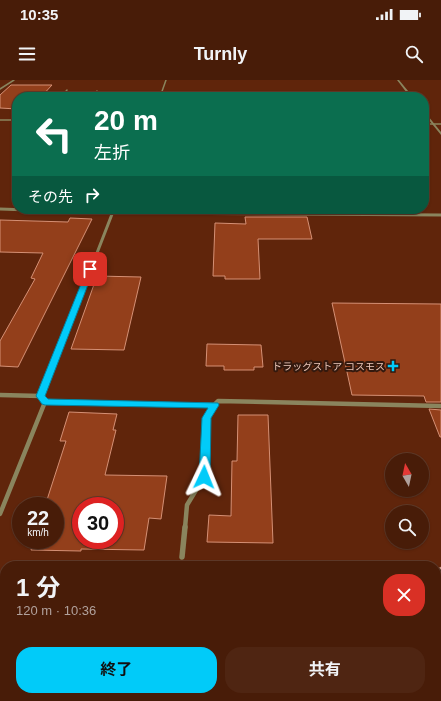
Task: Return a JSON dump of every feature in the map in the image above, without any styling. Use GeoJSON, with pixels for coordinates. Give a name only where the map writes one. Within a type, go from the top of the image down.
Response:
{"type":"FeatureCollection","features":[{"type":"Feature","properties":{"kind":"street"},"geometry":{"type":"LineString","coordinates":[[0,89],[14,80]]}},
{"type":"Feature","properties":{"kind":"street"},"geometry":{"type":"LineString","coordinates":[[162,92],[166,80]]}},
{"type":"Feature","properties":{"kind":"street"},"geometry":{"type":"LineString","coordinates":[[398,80],[408,92]]}},
{"type":"Feature","properties":{"kind":"street"},"geometry":{"type":"LineString","coordinates":[[429,118],[441,134]]}},
{"type":"Feature","properties":{"kind":"street"},"geometry":{"type":"LineString","coordinates":[[0,120],[12,120]]}},
{"type":"Feature","properties":{"kind":"street"},"geometry":{"type":"LineString","coordinates":[[429,124],[441,124]]}},
{"type":"Feature","properties":{"kind":"street"},"geometry":{"type":"LineString","coordinates":[[0,209],[12,209]]}},
{"type":"Feature","properties":{"kind":"street"},"geometry":{"type":"LineString","coordinates":[[41,396],[112,214]]}},
{"type":"Feature","properties":{"kind":"street"},"geometry":{"type":"LineString","coordinates":[[301,214],[441,216]]}},
{"type":"Feature","properties":{"kind":"street"},"geometry":{"type":"LineString","coordinates":[[0,395],[41,396]]}},
{"type":"Feature","properties":{"kind":"street"},"geometry":{"type":"LineString","coordinates":[[41,396],[45,402]]}},
{"type":"Feature","properties":{"kind":"street"},"geometry":{"type":"LineString","coordinates":[[182,557],[187,505],[204,477],[206,418],[218,401],[441,406]]}},
{"type":"Feature","properties":{"kind":"street"},"geometry":{"type":"LineString","coordinates":[[45,402],[214,405]]}},
{"type":"Feature","properties":{"kind":"street"},"geometry":{"type":"LineString","coordinates":[[0,514],[45,402]]}},
{"type":"Feature","properties":{"kind":"building"},"geometry":{"type":"Polygon","coordinates":[[[11,85],[52,85],[46,92],[12,92],[12,109],[0,108],[0,95],[11,85]]]}},
{"type":"Feature","properties":{"kind":"building"},"geometry":{"type":"Polygon","coordinates":[[[245,217],[307,217],[312,239],[258,239],[260,279],[225,279],[225,276],[213,276],[215,223],[246,224],[245,217]]]}},
{"type":"Feature","properties":{"kind":"building"},"geometry":{"type":"Polygon","coordinates":[[[70,218],[92,219],[18,367],[0,366],[0,341],[35,279],[31,278],[43,253],[0,252],[0,220],[68,222],[70,218]]]}},
{"type":"Feature","properties":{"kind":"building"},"geometry":{"type":"Polygon","coordinates":[[[97,276],[141,277],[124,350],[71,349],[97,276]]]}},
{"type":"Feature","properties":{"kind":"building","name":"ドラッグストア コスモス"},"geometry":{"type":"Polygon","coordinates":[[[332,303],[441,304],[441,402],[426,402],[424,396],[352,395],[332,303]]]}},
{"type":"Feature","properties":{"kind":"building"},"geometry":{"type":"Polygon","coordinates":[[[207,344],[261,345],[263,367],[254,367],[254,370],[224,370],[224,366],[206,366],[207,344]]]}},
{"type":"Feature","properties":{"kind":"building"},"geometry":{"type":"Polygon","coordinates":[[[429,409],[441,410],[441,437],[440,437],[429,409]]]}},
{"type":"Feature","properties":{"kind":"building"},"geometry":{"type":"Polygon","coordinates":[[[69,412],[117,414],[113,430],[116,430],[105,475],[167,476],[161,519],[149,518],[144,550],[31,550],[64,549],[64,497],[48,497],[66,441],[60,441],[69,412]]]}},
{"type":"Feature","properties":{"kind":"building"},"geometry":{"type":"Polygon","coordinates":[[[238,415],[268,415],[273,543],[207,542],[209,515],[231,516],[232,461],[237,461],[238,415]]]}},
{"type":"Feature","properties":{"kind":"place","name":"ドラッグストア コスモス"},"geometry":{"type":"Point","coordinates":[393,366]}},
{"type":"Feature","properties":{"kind":"route"},"geometry":{"type":"LineString","coordinates":[[90,269],[41,396],[45,402],[214,405],[206,418],[204,477]]}}]}
